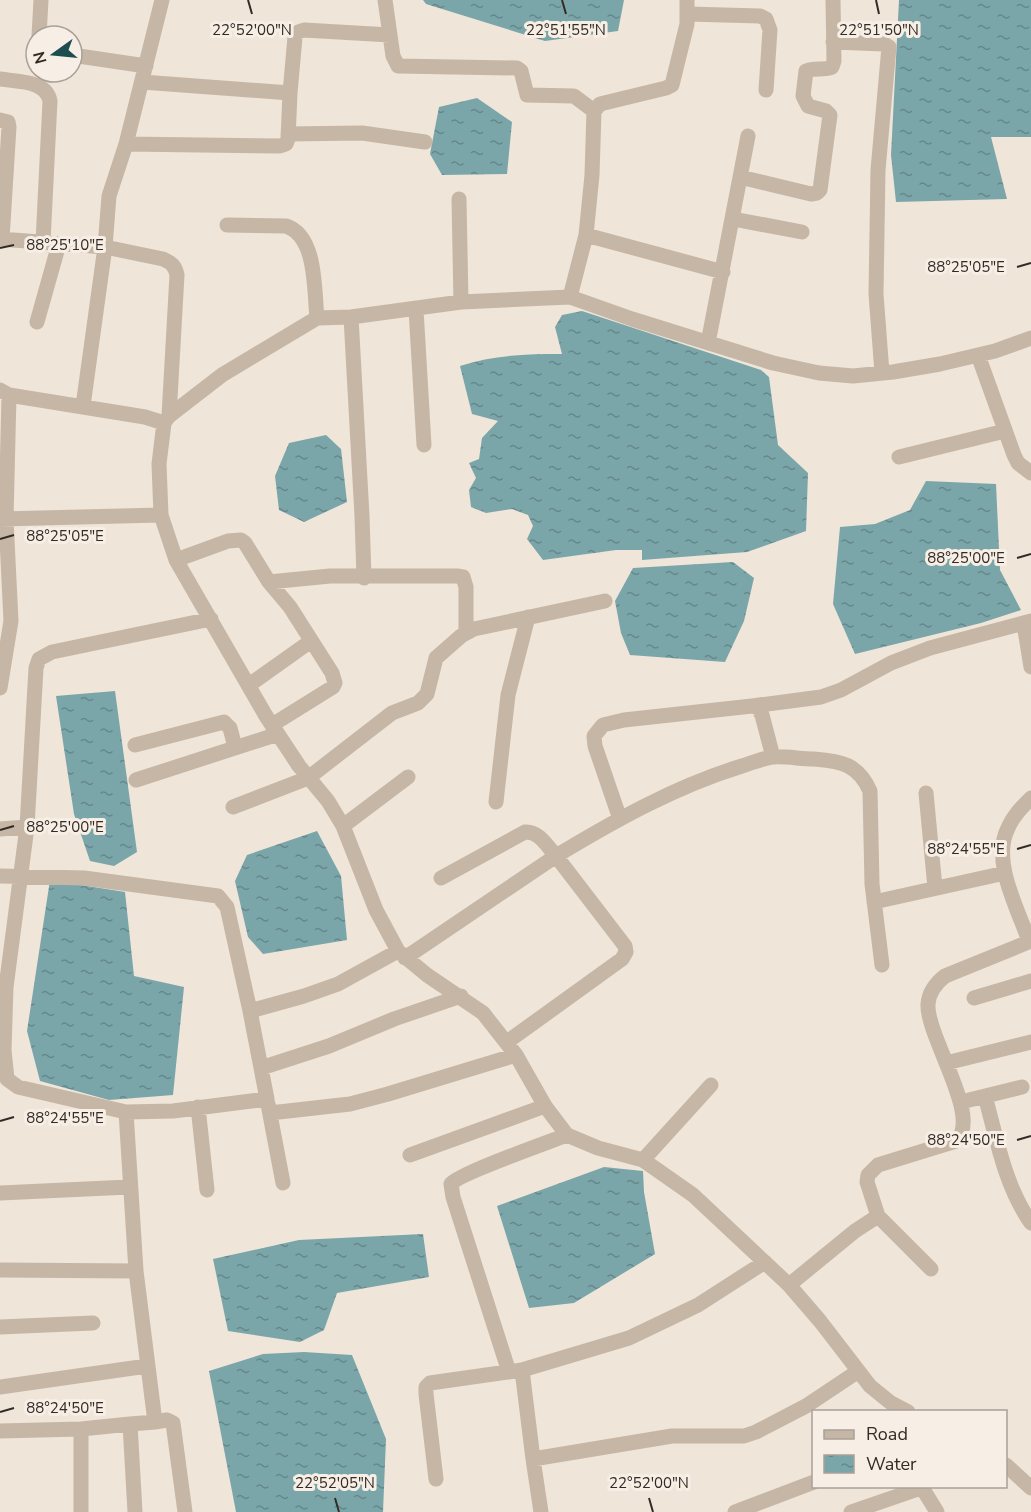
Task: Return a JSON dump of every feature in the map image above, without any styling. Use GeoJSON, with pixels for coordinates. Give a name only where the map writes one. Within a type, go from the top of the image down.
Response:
{"type":"FeatureCollection","features":[{"type":"Feature","properties":{"kind":"street"},"geometry":{"type":"LineString","coordinates":[[40,24],[41,0]]}},
{"type":"Feature","properties":{"kind":"street"},"geometry":{"type":"LineString","coordinates":[[83,406],[105,247],[109,196],[126,144],[142,82],[159,0]]}},
{"type":"Feature","properties":{"kind":"street"},"geometry":{"type":"LineString","coordinates":[[385,0],[394,62],[398,66],[517,68],[521,71],[527,95],[574,96],[594,111]]}},
{"type":"Feature","properties":{"kind":"street"},"geometry":{"type":"LineString","coordinates":[[741,177],[811,194],[820,190],[830,115],[826,111],[808,106],[805,102],[805,78],[806,71],[832,67],[834,61],[833,0]]}},
{"type":"Feature","properties":{"kind":"street"},"geometry":{"type":"LineString","coordinates":[[570,297],[586,235],[592,176],[594,111],[600,104],[672,85],[687,7],[760,16],[766,19],[770,30],[766,90]]}},
{"type":"Feature","properties":{"kind":"street"},"geometry":{"type":"LineString","coordinates":[[126,144],[280,146],[286,144],[295,37],[298,32],[304,30],[390,35]]}},
{"type":"Feature","properties":{"kind":"street"},"geometry":{"type":"LineString","coordinates":[[833,42],[884,44],[889,47],[890,52],[878,170],[876,294],[882,373]]}},
{"type":"Feature","properties":{"kind":"street"},"geometry":{"type":"LineString","coordinates":[[84,57],[146,66]]}},
{"type":"Feature","properties":{"kind":"street"},"geometry":{"type":"LineString","coordinates":[[0,79],[40,86],[49,94],[43,242]]}},
{"type":"Feature","properties":{"kind":"street"},"geometry":{"type":"LineString","coordinates":[[142,82],[290,93]]}},
{"type":"Feature","properties":{"kind":"street"},"geometry":{"type":"LineString","coordinates":[[0,120],[8,122],[9,127],[1,239],[105,247],[163,259],[175,267],[177,275],[167,420],[159,464],[161,515],[176,560],[275,730],[308,778],[328,801],[343,826],[376,910],[402,955],[483,1012],[511,1048],[544,1106],[567,1135],[598,1149],[643,1160],[693,1195],[789,1285],[888,1407]]}},
{"type":"Feature","properties":{"kind":"street"},"geometry":{"type":"LineString","coordinates":[[288,134],[362,133],[424,142]]}},
{"type":"Feature","properties":{"kind":"street"},"geometry":{"type":"LineString","coordinates":[[708,343],[748,136]]}},
{"type":"Feature","properties":{"kind":"street"},"geometry":{"type":"LineString","coordinates":[[459,199],[462,302]]}},
{"type":"Feature","properties":{"kind":"street"},"geometry":{"type":"LineString","coordinates":[[733,219],[802,232]]}},
{"type":"Feature","properties":{"kind":"street"},"geometry":{"type":"LineString","coordinates":[[227,225],[286,226],[294,228],[301,235],[309,251],[317,318]]}},
{"type":"Feature","properties":{"kind":"street"},"geometry":{"type":"LineString","coordinates":[[586,235],[723,272]]}},
{"type":"Feature","properties":{"kind":"street"},"geometry":{"type":"LineString","coordinates":[[37,322],[59,244]]}},
{"type":"Feature","properties":{"kind":"street"},"geometry":{"type":"LineString","coordinates":[[0,688],[11,621],[3,519],[4,393],[167,420],[222,375],[317,318],[351,317],[462,302],[570,297],[632,320],[773,363],[819,373],[853,376],[882,373],[978,355],[1031,338]]}},
{"type":"Feature","properties":{"kind":"street"},"geometry":{"type":"LineString","coordinates":[[416,309],[424,445]]}},
{"type":"Feature","properties":{"kind":"street"},"geometry":{"type":"LineString","coordinates":[[351,317],[364,578]]}},
{"type":"Feature","properties":{"kind":"street"},"geometry":{"type":"LineString","coordinates":[[978,355],[1018,463],[1031,473]]}},
{"type":"Feature","properties":{"kind":"street"},"geometry":{"type":"LineString","coordinates":[[899,458],[1005,431]]}},
{"type":"Feature","properties":{"kind":"street"},"geometry":{"type":"LineString","coordinates":[[3,519],[161,515]]}},
{"type":"Feature","properties":{"kind":"street"},"geometry":{"type":"LineString","coordinates":[[136,780],[235,747],[275,730],[333,687],[335,683],[332,673],[290,607],[269,582],[245,543],[241,540],[228,541],[176,560]]}},
{"type":"Feature","properties":{"kind":"street"},"geometry":{"type":"LineString","coordinates":[[269,582],[330,576],[463,577],[466,587],[466,632]]}},
{"type":"Feature","properties":{"kind":"street"},"geometry":{"type":"LineString","coordinates":[[233,807],[308,778],[392,712],[412,707],[423,699],[427,694],[436,658],[466,632],[605,601]]}},
{"type":"Feature","properties":{"kind":"street"},"geometry":{"type":"LineString","coordinates":[[496,802],[508,695],[528,617]]}},
{"type":"Feature","properties":{"kind":"street"},"geometry":{"type":"LineString","coordinates":[[211,619],[52,652],[39,659],[36,668],[27,827],[6,987],[2,1050],[8,1079],[18,1087],[126,1112],[173,1111],[198,1107],[350,1104],[388,1094],[511,1048],[622,959],[626,952],[625,946],[556,856],[534,832],[525,832],[441,878]]}},
{"type":"Feature","properties":{"kind":"street"},"geometry":{"type":"LineString","coordinates":[[621,819],[595,746],[594,736],[603,725],[624,720],[821,697],[841,690],[891,663],[930,648],[1027,623],[1031,667]]}},
{"type":"Feature","properties":{"kind":"street"},"geometry":{"type":"LineString","coordinates":[[249,685],[311,641]]}},
{"type":"Feature","properties":{"kind":"street"},"geometry":{"type":"LineString","coordinates":[[752,706],[758,708],[762,715],[773,757]]}},
{"type":"Feature","properties":{"kind":"street"},"geometry":{"type":"LineString","coordinates":[[135,745],[224,722],[230,728],[235,747]]}},
{"type":"Feature","properties":{"kind":"street"},"geometry":{"type":"LineString","coordinates":[[250,1011],[338,984],[402,955],[556,856],[621,819],[702,779],[773,757],[838,761],[850,766],[866,782],[870,791],[874,902],[882,965]]}},
{"type":"Feature","properties":{"kind":"street"},"geometry":{"type":"LineString","coordinates":[[343,826],[408,777]]}},
{"type":"Feature","properties":{"kind":"street"},"geometry":{"type":"LineString","coordinates":[[926,793],[935,888]]}},
{"type":"Feature","properties":{"kind":"street"},"geometry":{"type":"LineString","coordinates":[[930,1269],[878,1216],[867,1182],[868,1175],[878,1165],[956,1141],[962,1136],[960,1102],[929,1018],[928,1002],[937,982],[945,976],[1030,941],[1005,873],[1002,854],[1003,840],[1008,827],[1031,798]]}},
{"type":"Feature","properties":{"kind":"street"},"geometry":{"type":"LineString","coordinates":[[0,829],[27,827]]}},
{"type":"Feature","properties":{"kind":"street"},"geometry":{"type":"LineString","coordinates":[[874,902],[1005,873]]}},
{"type":"Feature","properties":{"kind":"street"},"geometry":{"type":"LineString","coordinates":[[0,876],[94,879],[218,896],[227,907],[250,1011],[283,1183]]}},
{"type":"Feature","properties":{"kind":"street"},"geometry":{"type":"LineString","coordinates":[[974,998],[1031,981]]}},
{"type":"Feature","properties":{"kind":"street"},"geometry":{"type":"LineString","coordinates":[[261,1068],[329,1046],[394,1019],[461,996]]}},
{"type":"Feature","properties":{"kind":"street"},"geometry":{"type":"LineString","coordinates":[[946,1063],[1031,1042]]}},
{"type":"Feature","properties":{"kind":"street"},"geometry":{"type":"LineString","coordinates":[[643,1160],[711,1085]]}},
{"type":"Feature","properties":{"kind":"street"},"geometry":{"type":"LineString","coordinates":[[960,1102],[1022,1087]]}},
{"type":"Feature","properties":{"kind":"street"},"geometry":{"type":"LineString","coordinates":[[985,1096],[1010,1184],[1016,1200],[1031,1223]]}},
{"type":"Feature","properties":{"kind":"street"},"geometry":{"type":"LineString","coordinates":[[410,1155],[544,1106]]}},
{"type":"Feature","properties":{"kind":"street"},"geometry":{"type":"LineString","coordinates":[[198,1107],[207,1190]]}},
{"type":"Feature","properties":{"kind":"street"},"geometry":{"type":"LineString","coordinates":[[126,1112],[136,1270],[155,1422]]}},
{"type":"Feature","properties":{"kind":"street"},"geometry":{"type":"LineString","coordinates":[[541,1512],[516,1371],[453,1197],[451,1184],[454,1180],[567,1135]]}},
{"type":"Feature","properties":{"kind":"street"},"geometry":{"type":"LineString","coordinates":[[0,1194],[129,1187]]}},
{"type":"Feature","properties":{"kind":"street"},"geometry":{"type":"LineString","coordinates":[[789,1285],[878,1216]]}},
{"type":"Feature","properties":{"kind":"street"},"geometry":{"type":"LineString","coordinates":[[436,1479],[426,1387],[429,1383],[516,1371],[629,1338],[698,1305],[765,1262]]}},
{"type":"Feature","properties":{"kind":"street"},"geometry":{"type":"LineString","coordinates":[[0,1270],[136,1270]]}},
{"type":"Feature","properties":{"kind":"street"},"geometry":{"type":"LineString","coordinates":[[0,1327],[93,1323]]}},
{"type":"Feature","properties":{"kind":"street"},"geometry":{"type":"LineString","coordinates":[[0,1387],[147,1366]]}},
{"type":"Feature","properties":{"kind":"street"},"geometry":{"type":"LineString","coordinates":[[533,1459],[672,1436],[744,1436],[806,1406],[858,1372]]}},
{"type":"Feature","properties":{"kind":"street"},"geometry":{"type":"LineString","coordinates":[[0,1431],[81,1429],[167,1420],[173,1423],[185,1512]]}},
{"type":"Feature","properties":{"kind":"street"},"geometry":{"type":"LineString","coordinates":[[129,1424],[135,1512]]}},
{"type":"Feature","properties":{"kind":"street"},"geometry":{"type":"LineString","coordinates":[[81,1429],[81,1512]]}},
{"type":"Feature","properties":{"kind":"street"},"geometry":{"type":"LineString","coordinates":[[1007,1467],[1031,1488]]}},
{"type":"Feature","properties":{"kind":"street"},"geometry":{"type":"LineString","coordinates":[[735,1512],[812,1482]]}},
{"type":"Feature","properties":{"kind":"street"},"geometry":{"type":"LineString","coordinates":[[851,1512],[918,1488]]}},
{"type":"Feature","properties":{"kind":"street"},"geometry":{"type":"LineString","coordinates":[[922,1488],[937,1512]]}},
{"type":"Feature","properties":{"kind":"water"},"geometry":{"type":"Polygon","coordinates":[[[423,0],[624,0],[618,31],[545,41],[426,4],[423,0]]]}},
{"type":"Feature","properties":{"kind":"water"},"geometry":{"type":"Polygon","coordinates":[[[899,0],[1031,0],[1031,137],[991,137],[1007,199],[896,202],[891,155],[899,0]]]}},
{"type":"Feature","properties":{"kind":"water"},"geometry":{"type":"Polygon","coordinates":[[[477,98],[512,122],[507,174],[442,175],[430,154],[439,107],[477,98]]]}},
{"type":"Feature","properties":{"kind":"water"},"geometry":{"type":"Polygon","coordinates":[[[582,311],[761,370],[769,377],[778,445],[808,473],[806,531],[747,552],[642,560],[642,550],[616,550],[543,560],[527,539],[533,526],[528,515],[512,509],[486,513],[471,507],[469,490],[476,478],[469,463],[479,459],[482,438],[498,421],[472,414],[460,366],[498,357],[562,354],[555,327],[562,315],[582,311]]]}},
{"type":"Feature","properties":{"kind":"water"},"geometry":{"type":"Polygon","coordinates":[[[326,435],[341,449],[347,502],[304,522],[279,510],[275,476],[289,443],[326,435]]]}},
{"type":"Feature","properties":{"kind":"water"},"geometry":{"type":"Polygon","coordinates":[[[926,481],[996,484],[1000,570],[1021,610],[981,623],[855,654],[833,604],[840,527],[875,524],[910,510],[926,481]]]}},
{"type":"Feature","properties":{"kind":"water"},"geometry":{"type":"Polygon","coordinates":[[[733,562],[754,578],[744,621],[725,662],[630,655],[621,633],[615,601],[633,568],[733,562]]]}},
{"type":"Feature","properties":{"kind":"water"},"geometry":{"type":"Polygon","coordinates":[[[115,691],[137,852],[114,866],[90,861],[74,814],[56,696],[115,691]]]}},
{"type":"Feature","properties":{"kind":"water"},"geometry":{"type":"Polygon","coordinates":[[[317,831],[341,876],[347,940],[263,954],[248,937],[235,881],[247,855],[317,831]]]}},
{"type":"Feature","properties":{"kind":"water"},"geometry":{"type":"Polygon","coordinates":[[[50,880],[125,892],[134,976],[184,987],[173,1095],[109,1100],[40,1081],[27,1031],[50,880]]]}},
{"type":"Feature","properties":{"kind":"water"},"geometry":{"type":"Polygon","coordinates":[[[604,1167],[643,1171],[644,1192],[655,1254],[574,1303],[529,1308],[497,1206],[604,1167]]]}},
{"type":"Feature","properties":{"kind":"water"},"geometry":{"type":"Polygon","coordinates":[[[423,1234],[429,1277],[337,1293],[324,1330],[300,1342],[228,1331],[213,1259],[299,1240],[423,1234]]]}},
{"type":"Feature","properties":{"kind":"water"},"geometry":{"type":"Polygon","coordinates":[[[304,1352],[352,1355],[386,1439],[383,1512],[236,1512],[209,1371],[263,1354],[304,1352]]]}}]}
